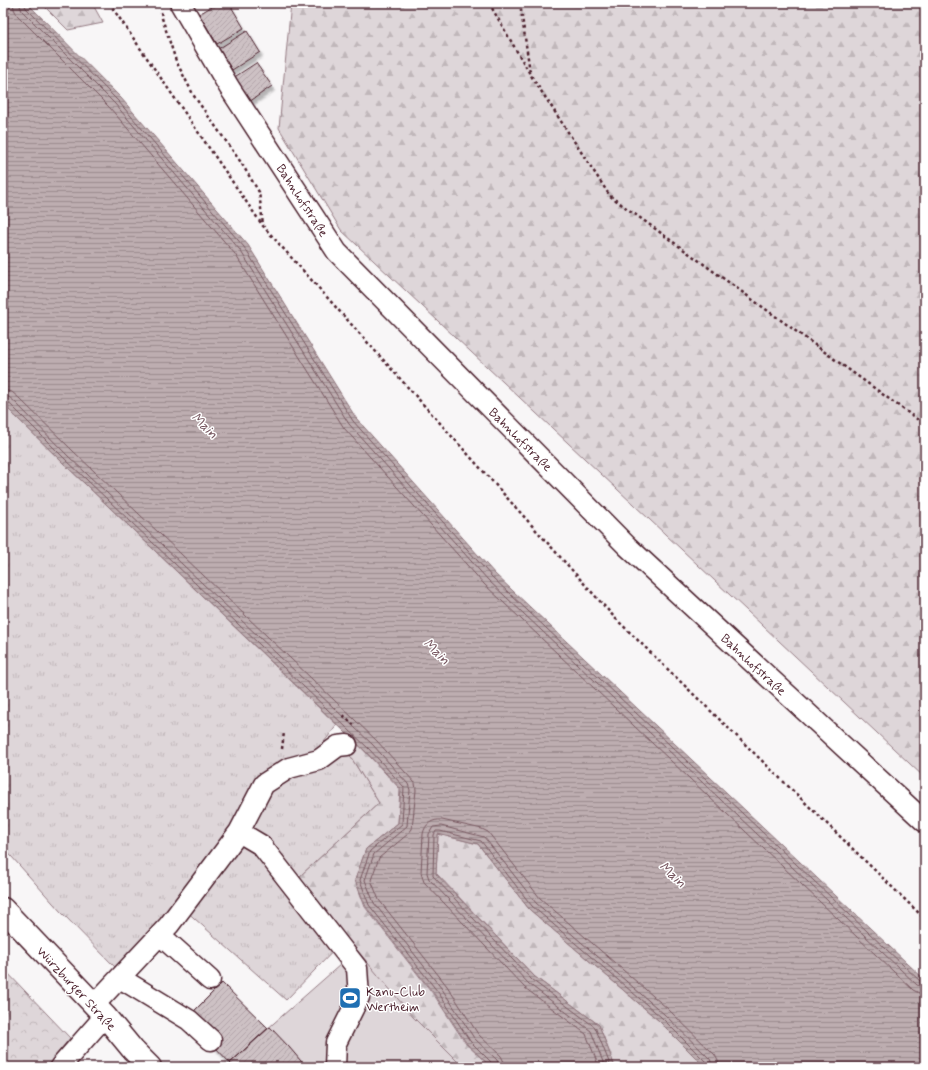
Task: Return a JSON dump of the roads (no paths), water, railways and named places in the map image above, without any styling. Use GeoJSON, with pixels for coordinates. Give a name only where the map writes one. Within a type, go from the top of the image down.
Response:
{"type":"FeatureCollection","features":[{"type":"Feature","properties":{"kind":"main road","name":"Würzburger Straße"},"geometry":{"type":"LineString","coordinates":[[3,909],[100,1011],[150,1067]]}},
{"type":"Feature","properties":{"kind":"street","name":"Bahnhofstraße"},"geometry":{"type":"LineString","coordinates":[[180,3],[229,87],[337,252],[627,546],[925,822]]}},
{"type":"Feature","properties":{"kind":"street"},"geometry":{"type":"LineString","coordinates":[[60,1067],[100,1011],[120,978],[160,935],[240,832],[264,784],[289,768],[319,760],[340,742]]}},
{"type":"Feature","properties":{"kind":"street"},"geometry":{"type":"LineString","coordinates":[[240,832],[262,845],[357,968],[359,997],[336,1043],[336,1067]]}},
{"type":"Feature","properties":{"kind":"street"},"geometry":{"type":"LineString","coordinates":[[160,935],[210,980]]}},
{"type":"Feature","properties":{"kind":"street"},"geometry":{"type":"LineString","coordinates":[[120,978],[189,1020],[211,1040]]}},
{"type":"Feature","properties":{"kind":"water","name":"Main"},"geometry":{"type":"Polygon","coordinates":[[[3,3],[27,3],[121,98],[248,245],[356,418],[495,574],[925,980],[925,1067],[705,1067],[658,1020],[529,909],[478,844],[438,834],[436,874],[535,977],[599,1025],[615,1067],[491,1067],[467,1044],[435,995],[366,907],[355,880],[366,849],[398,823],[401,789],[366,752],[3,404],[3,3]]]}},
{"type":"Feature","properties":{"kind":"place","name":"Kanu-Club Wertheim"},"geometry":{"type":"Point","coordinates":[350,998]}}]}
